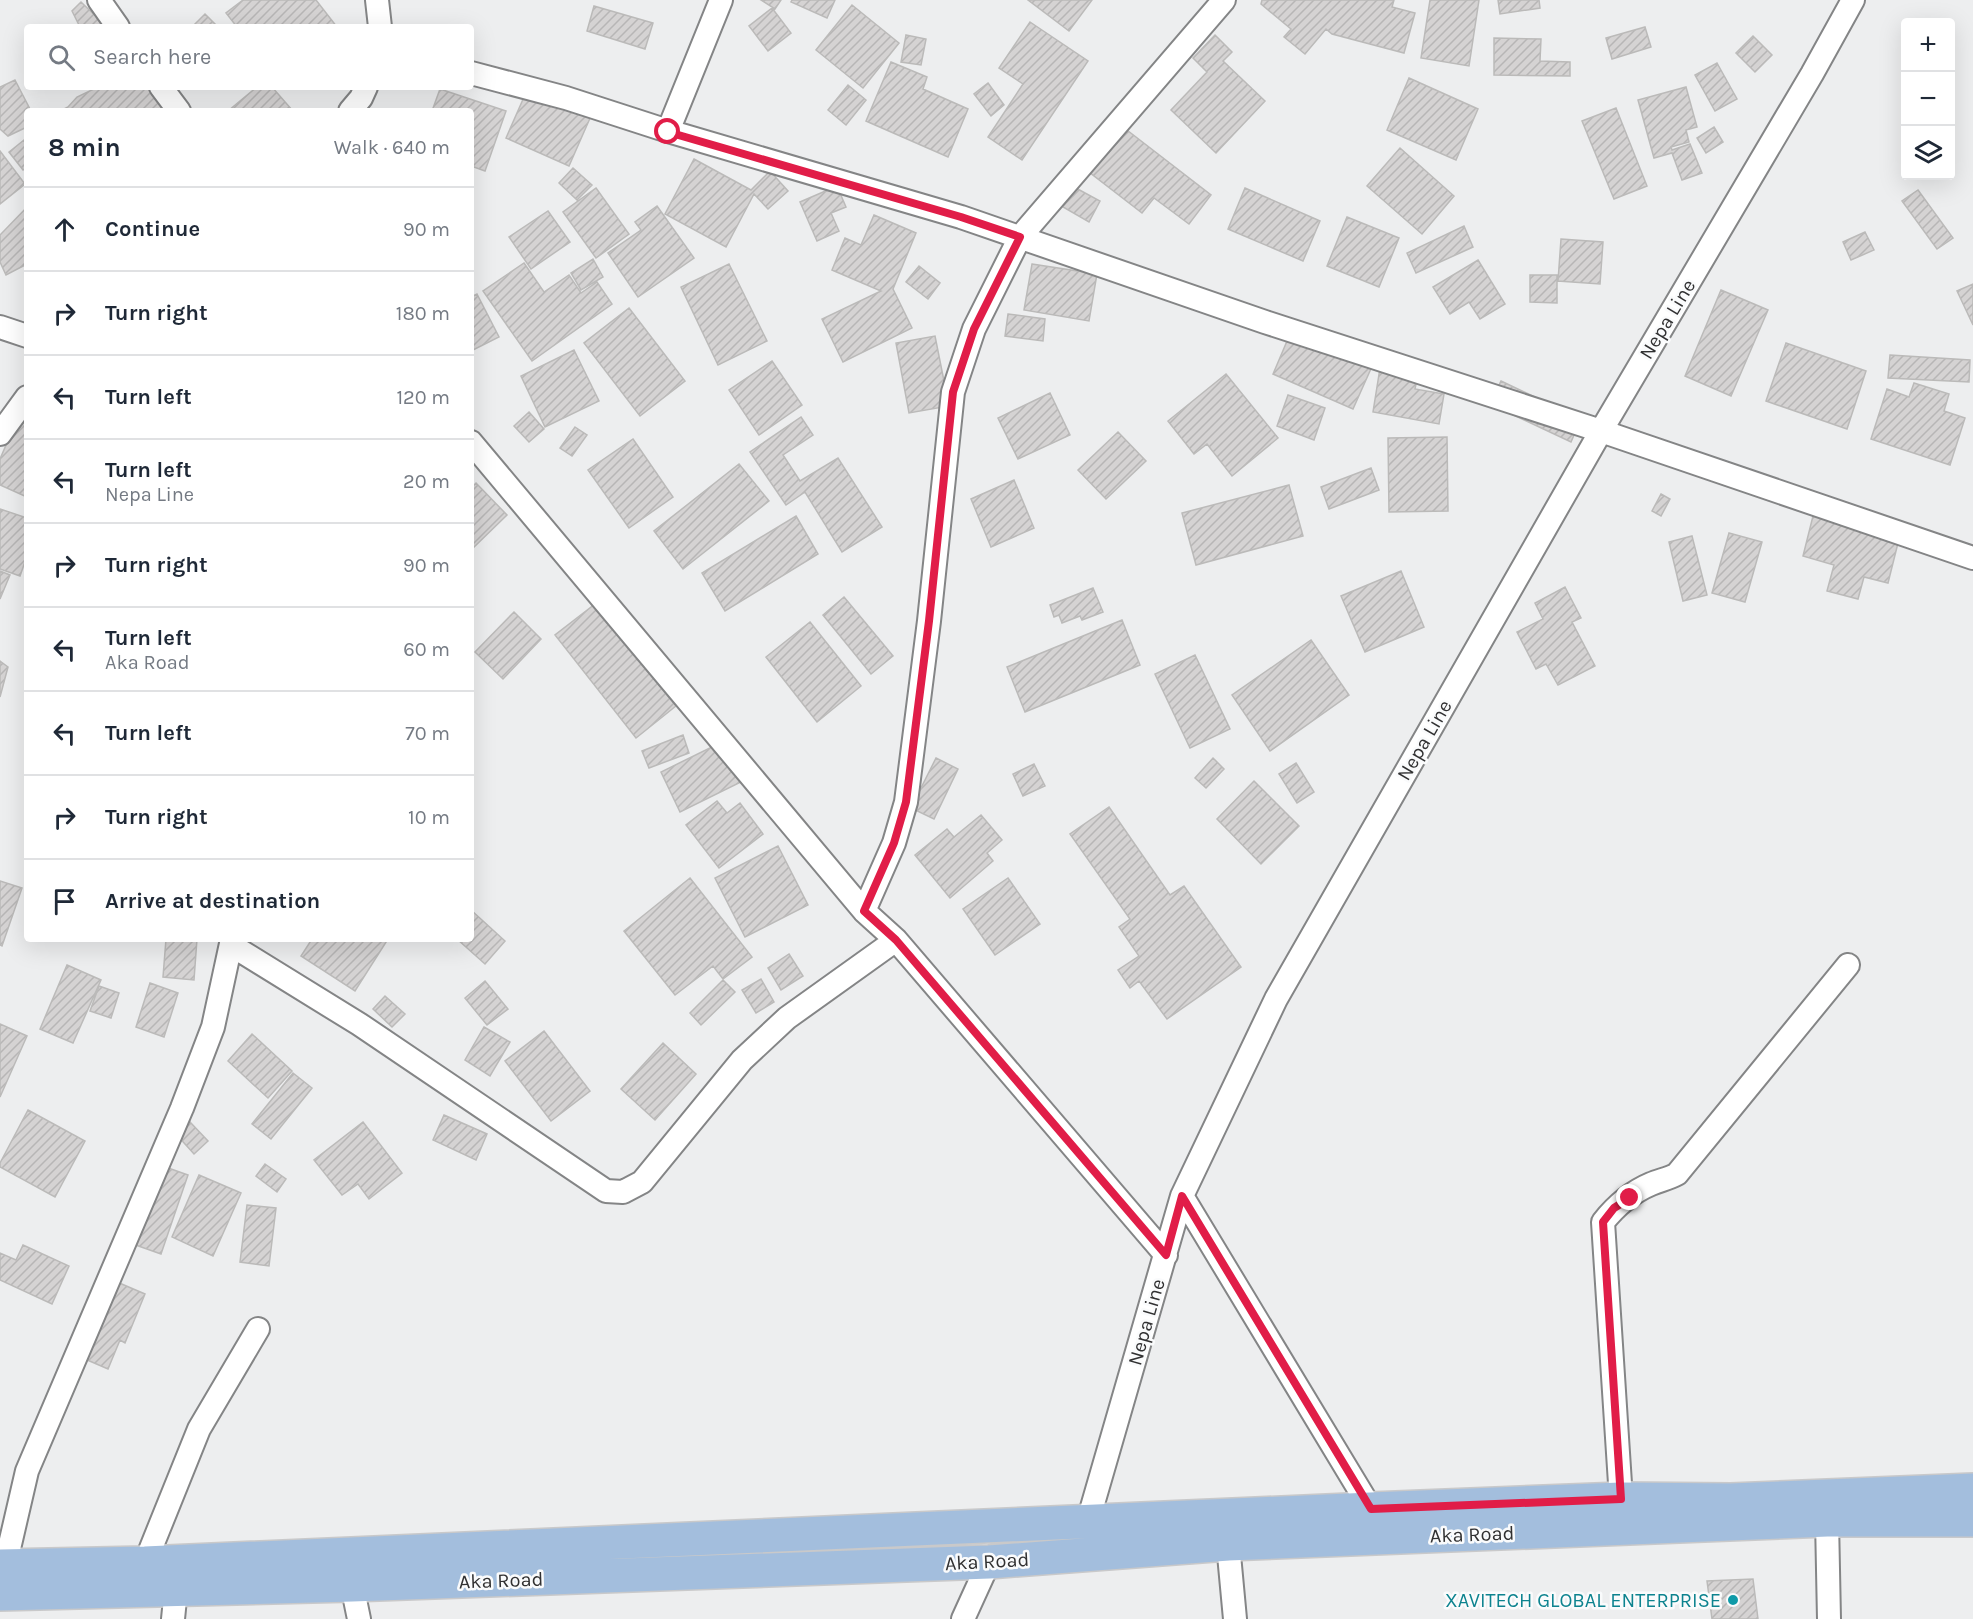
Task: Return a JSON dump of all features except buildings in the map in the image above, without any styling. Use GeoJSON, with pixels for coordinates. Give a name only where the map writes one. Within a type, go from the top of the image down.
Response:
{"type":"FeatureCollection","features":[{"type":"Feature","properties":{"kind":"main road","name":"Aka Road"},"geometry":{"type":"LineString","coordinates":[[2,1576],[145,1563],[1088,1521],[1621,1499],[1731,1500],[1973,1490]]}},
{"type":"Feature","properties":{"kind":"main road","name":"Aka Road"},"geometry":{"type":"LineString","coordinates":[[2,1576],[174,1604],[352,1585],[989,1562],[1227,1544],[1827,1520],[1973,1520]]}},
{"type":"Feature","properties":{"kind":"street"},"geometry":{"type":"LineString","coordinates":[[99,0],[116,24]]}},
{"type":"Feature","properties":{"kind":"street"},"geometry":{"type":"LineString","coordinates":[[377,0],[380,24]]}},
{"type":"Feature","properties":{"kind":"street"},"geometry":{"type":"LineString","coordinates":[[668,132],[721,0]]}},
{"type":"Feature","properties":{"kind":"street"},"geometry":{"type":"LineString","coordinates":[[864,911],[894,843],[906,802],[929,621],[953,392],[974,329],[1020,237],[1224,0]]}},
{"type":"Feature","properties":{"kind":"street","name":"Nepa Line"},"geometry":{"type":"LineString","coordinates":[[1088,1521],[1182,1196],[1276,999],[1601,431],[1812,74],[1853,0]]}},
{"type":"Feature","properties":{"kind":"street"},"geometry":{"type":"LineString","coordinates":[[474,74],[566,98],[668,132],[961,217],[1276,326],[1601,431],[1973,558]]}},
{"type":"Feature","properties":{"kind":"street"},"geometry":{"type":"LineString","coordinates":[[163,90],[177,108]]}},
{"type":"Feature","properties":{"kind":"street"},"geometry":{"type":"LineString","coordinates":[[353,108],[365,90]]}},
{"type":"Feature","properties":{"kind":"street"},"geometry":{"type":"LineString","coordinates":[[0,327],[24,335]]}},
{"type":"Feature","properties":{"kind":"street"},"geometry":{"type":"LineString","coordinates":[[0,434],[24,401]]}},
{"type":"Feature","properties":{"kind":"street"},"geometry":{"type":"LineString","coordinates":[[474,446],[864,911],[896,940],[1166,1255]]}},
{"type":"Feature","properties":{"kind":"street"},"geometry":{"type":"LineString","coordinates":[[2,1576],[27,1471],[177,1119],[209,1037],[232,942],[359,1024],[606,1191],[623,1192],[642,1182],[742,1060],[787,1018],[896,940]]}},
{"type":"Feature","properties":{"kind":"street"},"geometry":{"type":"LineString","coordinates":[[1621,1499],[1603,1222],[1614,1208],[1651,1184],[1677,1174],[1848,965]]}},
{"type":"Feature","properties":{"kind":"street"},"geometry":{"type":"LineString","coordinates":[[1182,1196],[1371,1509]]}},
{"type":"Feature","properties":{"kind":"street"},"geometry":{"type":"LineString","coordinates":[[145,1563],[199,1429],[258,1329]]}},
{"type":"Feature","properties":{"kind":"street"},"geometry":{"type":"LineString","coordinates":[[1827,1520],[1829,1619]]}},
{"type":"Feature","properties":{"kind":"street"},"geometry":{"type":"LineString","coordinates":[[1227,1544],[1235,1619]]}},
{"type":"Feature","properties":{"kind":"street"},"geometry":{"type":"LineString","coordinates":[[963,1619],[989,1562]]}},
{"type":"Feature","properties":{"kind":"street"},"geometry":{"type":"LineString","coordinates":[[352,1585],[359,1619]]}},
{"type":"Feature","properties":{"kind":"place","name":"XAVITECH GLOBAL ENTERPRISE"},"geometry":{"type":"Point","coordinates":[1733,1600]}},
{"type":"Feature","properties":{"kind":"route"},"geometry":{"type":"LineString","coordinates":[[668,132],[961,217],[1020,237],[974,329],[953,392],[929,621],[906,802],[894,843],[864,911],[896,940],[1166,1255],[1182,1196],[1371,1509],[1621,1499],[1603,1222],[1614,1208],[1630,1198]]}}]}
